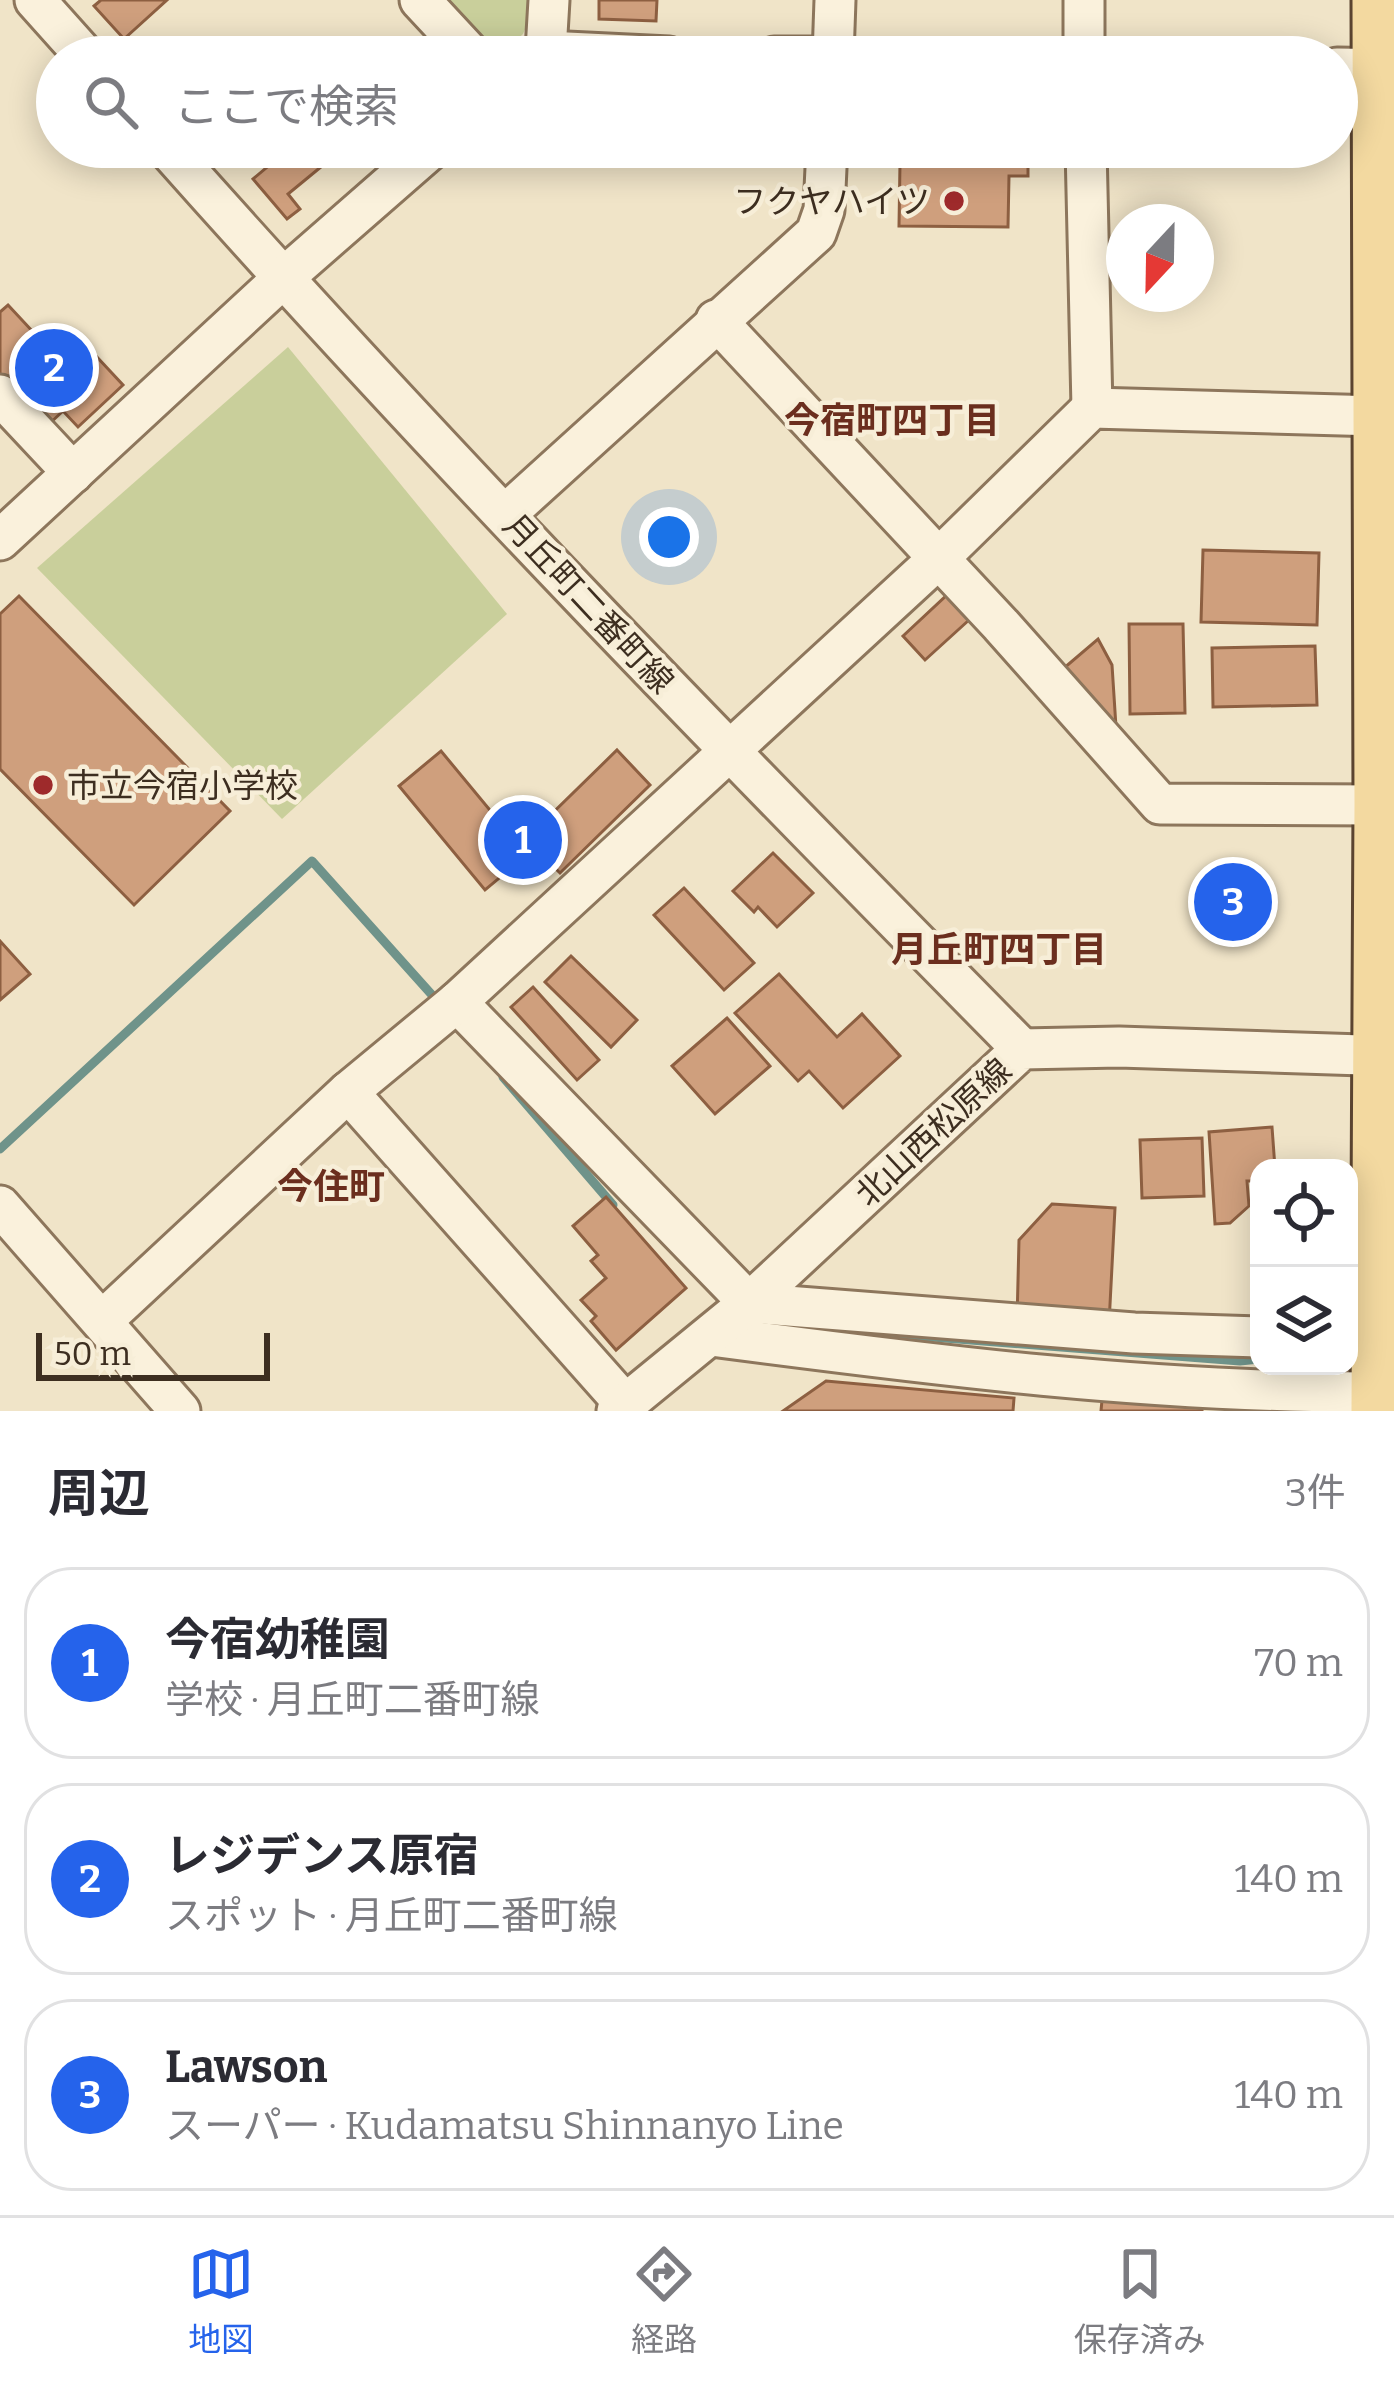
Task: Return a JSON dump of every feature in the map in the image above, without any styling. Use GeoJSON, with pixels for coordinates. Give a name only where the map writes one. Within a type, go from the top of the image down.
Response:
{"type":"FeatureCollection","features":[{"type":"Feature","properties":{"kind":"main road"},"geometry":{"type":"LineString","coordinates":[[1372,1358],[1385,1055],[1369,69],[1378,0]]}},
{"type":"Feature","properties":{"kind":"street"},"geometry":{"type":"LineString","coordinates":[[35,0],[67,36]]}},
{"type":"Feature","properties":{"kind":"street"},"geometry":{"type":"LineString","coordinates":[[420,0],[453,36]]}},
{"type":"Feature","properties":{"kind":"street"},"geometry":{"type":"LineString","coordinates":[[544,36],[549,0]]}},
{"type":"Feature","properties":{"kind":"street"},"geometry":{"type":"LineString","coordinates":[[834,36],[835,0]]}},
{"type":"Feature","properties":{"kind":"street"},"geometry":{"type":"LineString","coordinates":[[1084,0],[1084,36]]}},
{"type":"Feature","properties":{"kind":"street","name":"月丘町二番町線"},"geometry":{"type":"LineString","coordinates":[[185,168],[282,278],[727,750],[1022,1049]]}},
{"type":"Feature","properties":{"kind":"street"},"geometry":{"type":"LineString","coordinates":[[0,540],[282,278],[409,168]]}},
{"type":"Feature","properties":{"kind":"street"},"geometry":{"type":"LineString","coordinates":[[506,514],[817,233],[824,210],[826,168]]}},
{"type":"Feature","properties":{"kind":"street"},"geometry":{"type":"LineString","coordinates":[[1086,168],[1092,408]]}},
{"type":"Feature","properties":{"kind":"street"},"geometry":{"type":"LineString","coordinates":[[716,320],[1160,804],[1381,805]]}},
{"type":"Feature","properties":{"kind":"street"},"geometry":{"type":"LineString","coordinates":[[0,395],[73,473]]}},
{"type":"Feature","properties":{"kind":"street"},"geometry":{"type":"LineString","coordinates":[[102,1321],[939,558],[1092,408],[1378,416]]}},
{"type":"Feature","properties":{"kind":"street"},"geometry":{"type":"LineString","coordinates":[[448,1009],[733,1317],[1070,1394],[1251,1392],[1372,1358]]}},
{"type":"Feature","properties":{"kind":"street","name":"北山西松原線"},"geometry":{"type":"LineString","coordinates":[[621,1408],[733,1317],[1022,1049],[1119,1047],[1385,1055]]}},
{"type":"Feature","properties":{"kind":"street"},"geometry":{"type":"LineString","coordinates":[[348,1092],[621,1408]]}},
{"type":"Feature","properties":{"kind":"street"},"geometry":{"type":"LineString","coordinates":[[0,1206],[180,1411]]}},
{"type":"Feature","properties":{"kind":"street"},"geometry":{"type":"LineString","coordinates":[[733,1317],[1250,1336]]}},
{"type":"Feature","properties":{"kind":"green space"},"geometry":{"type":"Polygon","coordinates":[[[438,0],[538,0],[521,36],[470,36],[438,0]]]}},
{"type":"Feature","properties":{"kind":"green space"},"geometry":{"type":"Polygon","coordinates":[[[288,347],[507,614],[282,819],[37,568],[288,347]]]}},
{"type":"Feature","properties":{"kind":"building"},"geometry":{"type":"Polygon","coordinates":[[[101,0],[167,0],[127,36],[121,36],[94,6],[101,0]]]}},
{"type":"Feature","properties":{"kind":"building"},"geometry":{"type":"Polygon","coordinates":[[[599,0],[657,0],[656,21],[599,19],[599,0]]]}},
{"type":"Feature","properties":{"kind":"building"},"geometry":{"type":"Polygon","coordinates":[[[266,168],[320,168],[288,194],[300,209],[287,219],[253,179],[266,168]]]}},
{"type":"Feature","properties":{"kind":"building","name":"フクヤハイツ"},"geometry":{"type":"Polygon","coordinates":[[[900,168],[1028,168],[1028,176],[1009,176],[1008,227],[899,226],[900,168]]]}},
{"type":"Feature","properties":{"kind":"building"},"geometry":{"type":"Polygon","coordinates":[[[8,305],[61,362],[83,342],[123,385],[78,427],[63,411],[48,425],[0,374],[0,312],[8,305]]]}},
{"type":"Feature","properties":{"kind":"building"},"geometry":{"type":"Polygon","coordinates":[[[1203,550],[1319,553],[1317,625],[1201,622],[1203,550]]]}},
{"type":"Feature","properties":{"kind":"building"},"geometry":{"type":"Polygon","coordinates":[[[947,595],[969,620],[925,660],[903,636],[947,595]]]}},
{"type":"Feature","properties":{"kind":"building"},"geometry":{"type":"Polygon","coordinates":[[[19,596],[230,811],[134,905],[0,769],[0,614],[19,596]]]}},
{"type":"Feature","properties":{"kind":"building"},"geometry":{"type":"Polygon","coordinates":[[[1129,624],[1183,624],[1185,713],[1130,714],[1129,624]]]}},
{"type":"Feature","properties":{"kind":"building"},"geometry":{"type":"Polygon","coordinates":[[[1098,639],[1112,665],[1116,727],[1050,680],[1098,639]]]}},
{"type":"Feature","properties":{"kind":"building"},"geometry":{"type":"Polygon","coordinates":[[[1315,646],[1317,705],[1213,707],[1212,648],[1315,646]]]}},
{"type":"Feature","properties":{"kind":"building"},"geometry":{"type":"Polygon","coordinates":[[[617,750],[650,785],[560,873],[526,839],[617,750]]]}},
{"type":"Feature","properties":{"kind":"building"},"geometry":{"type":"Polygon","coordinates":[[[441,751],[527,855],[485,890],[399,786],[441,751]]]}},
{"type":"Feature","properties":{"kind":"building"},"geometry":{"type":"Polygon","coordinates":[[[773,853],[813,893],[777,927],[733,891],[773,853]]]}},
{"type":"Feature","properties":{"kind":"building"},"geometry":{"type":"Polygon","coordinates":[[[684,888],[754,963],[724,990],[654,915],[684,888]]]}},
{"type":"Feature","properties":{"kind":"building"},"geometry":{"type":"Polygon","coordinates":[[[0,941],[30,974],[0,1000],[0,941]]]}},
{"type":"Feature","properties":{"kind":"building"},"geometry":{"type":"Polygon","coordinates":[[[571,956],[637,1020],[611,1047],[545,982],[571,956]]]}},
{"type":"Feature","properties":{"kind":"building"},"geometry":{"type":"Polygon","coordinates":[[[779,974],[837,1037],[862,1014],[900,1056],[843,1108],[809,1071],[798,1081],[735,1013],[779,974]]]}},
{"type":"Feature","properties":{"kind":"building"},"geometry":{"type":"Polygon","coordinates":[[[533,987],[599,1060],[577,1080],[511,1007],[533,987]]]}},
{"type":"Feature","properties":{"kind":"building"},"geometry":{"type":"Polygon","coordinates":[[[727,1018],[770,1066],[715,1114],[672,1066],[727,1018]]]}},
{"type":"Feature","properties":{"kind":"building"},"geometry":{"type":"Polygon","coordinates":[[[1272,1127],[1274,1159],[1250,1159],[1249,1206],[1230,1223],[1215,1224],[1209,1132],[1272,1127]]]}},
{"type":"Feature","properties":{"kind":"building"},"geometry":{"type":"Polygon","coordinates":[[[1202,1138],[1204,1196],[1142,1198],[1140,1140],[1202,1138]]]}},
{"type":"Feature","properties":{"kind":"building"},"geometry":{"type":"Polygon","coordinates":[[[606,1197],[686,1288],[616,1350],[591,1321],[596,1316],[581,1300],[606,1278],[591,1261],[598,1255],[573,1226],[606,1197]]]}},
{"type":"Feature","properties":{"kind":"building"},"geometry":{"type":"Polygon","coordinates":[[[1052,1204],[1115,1208],[1109,1324],[1017,1321],[1019,1240],[1052,1204]]]}},
{"type":"Feature","properties":{"kind":"building"},"geometry":{"type":"Polygon","coordinates":[[[826,1381],[1014,1398],[1013,1411],[783,1411],[826,1381]]]}},
{"type":"Feature","properties":{"kind":"building"},"geometry":{"type":"Polygon","coordinates":[[[1102,1400],[1202,1408],[1202,1411],[1101,1411],[1102,1400]]]}},
{"type":"Feature","properties":{"kind":"waterway"},"geometry":{"type":"LineString","coordinates":[[0,1149],[312,861],[441,1005]]}},
{"type":"Feature","properties":{"kind":"waterway"},"geometry":{"type":"LineString","coordinates":[[503,1077],[613,1205]]}},
{"type":"Feature","properties":{"kind":"waterway"},"geometry":{"type":"LineString","coordinates":[[818,1328],[1250,1360]]}},
{"type":"Feature","properties":{"kind":"place","name":"フクヤハイツ"},"geometry":{"type":"Point","coordinates":[954,201]}},
{"type":"Feature","properties":{"kind":"place","name":"レジデンス原宿"},"geometry":{"type":"Point","coordinates":[54,368]}},
{"type":"Feature","properties":{"kind":"place","name":"市立今宿小学校"},"geometry":{"type":"Point","coordinates":[43,785]}},
{"type":"Feature","properties":{"kind":"place","name":"今宿幼稚園"},"geometry":{"type":"Point","coordinates":[523,840]}},
{"type":"Feature","properties":{"kind":"place","name":"Lawson"},"geometry":{"type":"Point","coordinates":[1233,902]}},
{"type":"Feature","properties":{"kind":"district","name":"今宿町四丁目"},"geometry":{"type":"Point","coordinates":[892,420]}},
{"type":"Feature","properties":{"kind":"district","name":"月丘町四丁目"},"geometry":{"type":"Point","coordinates":[999,949]}},
{"type":"Feature","properties":{"kind":"district","name":"今住町"},"geometry":{"type":"Point","coordinates":[331,1186]}}]}
